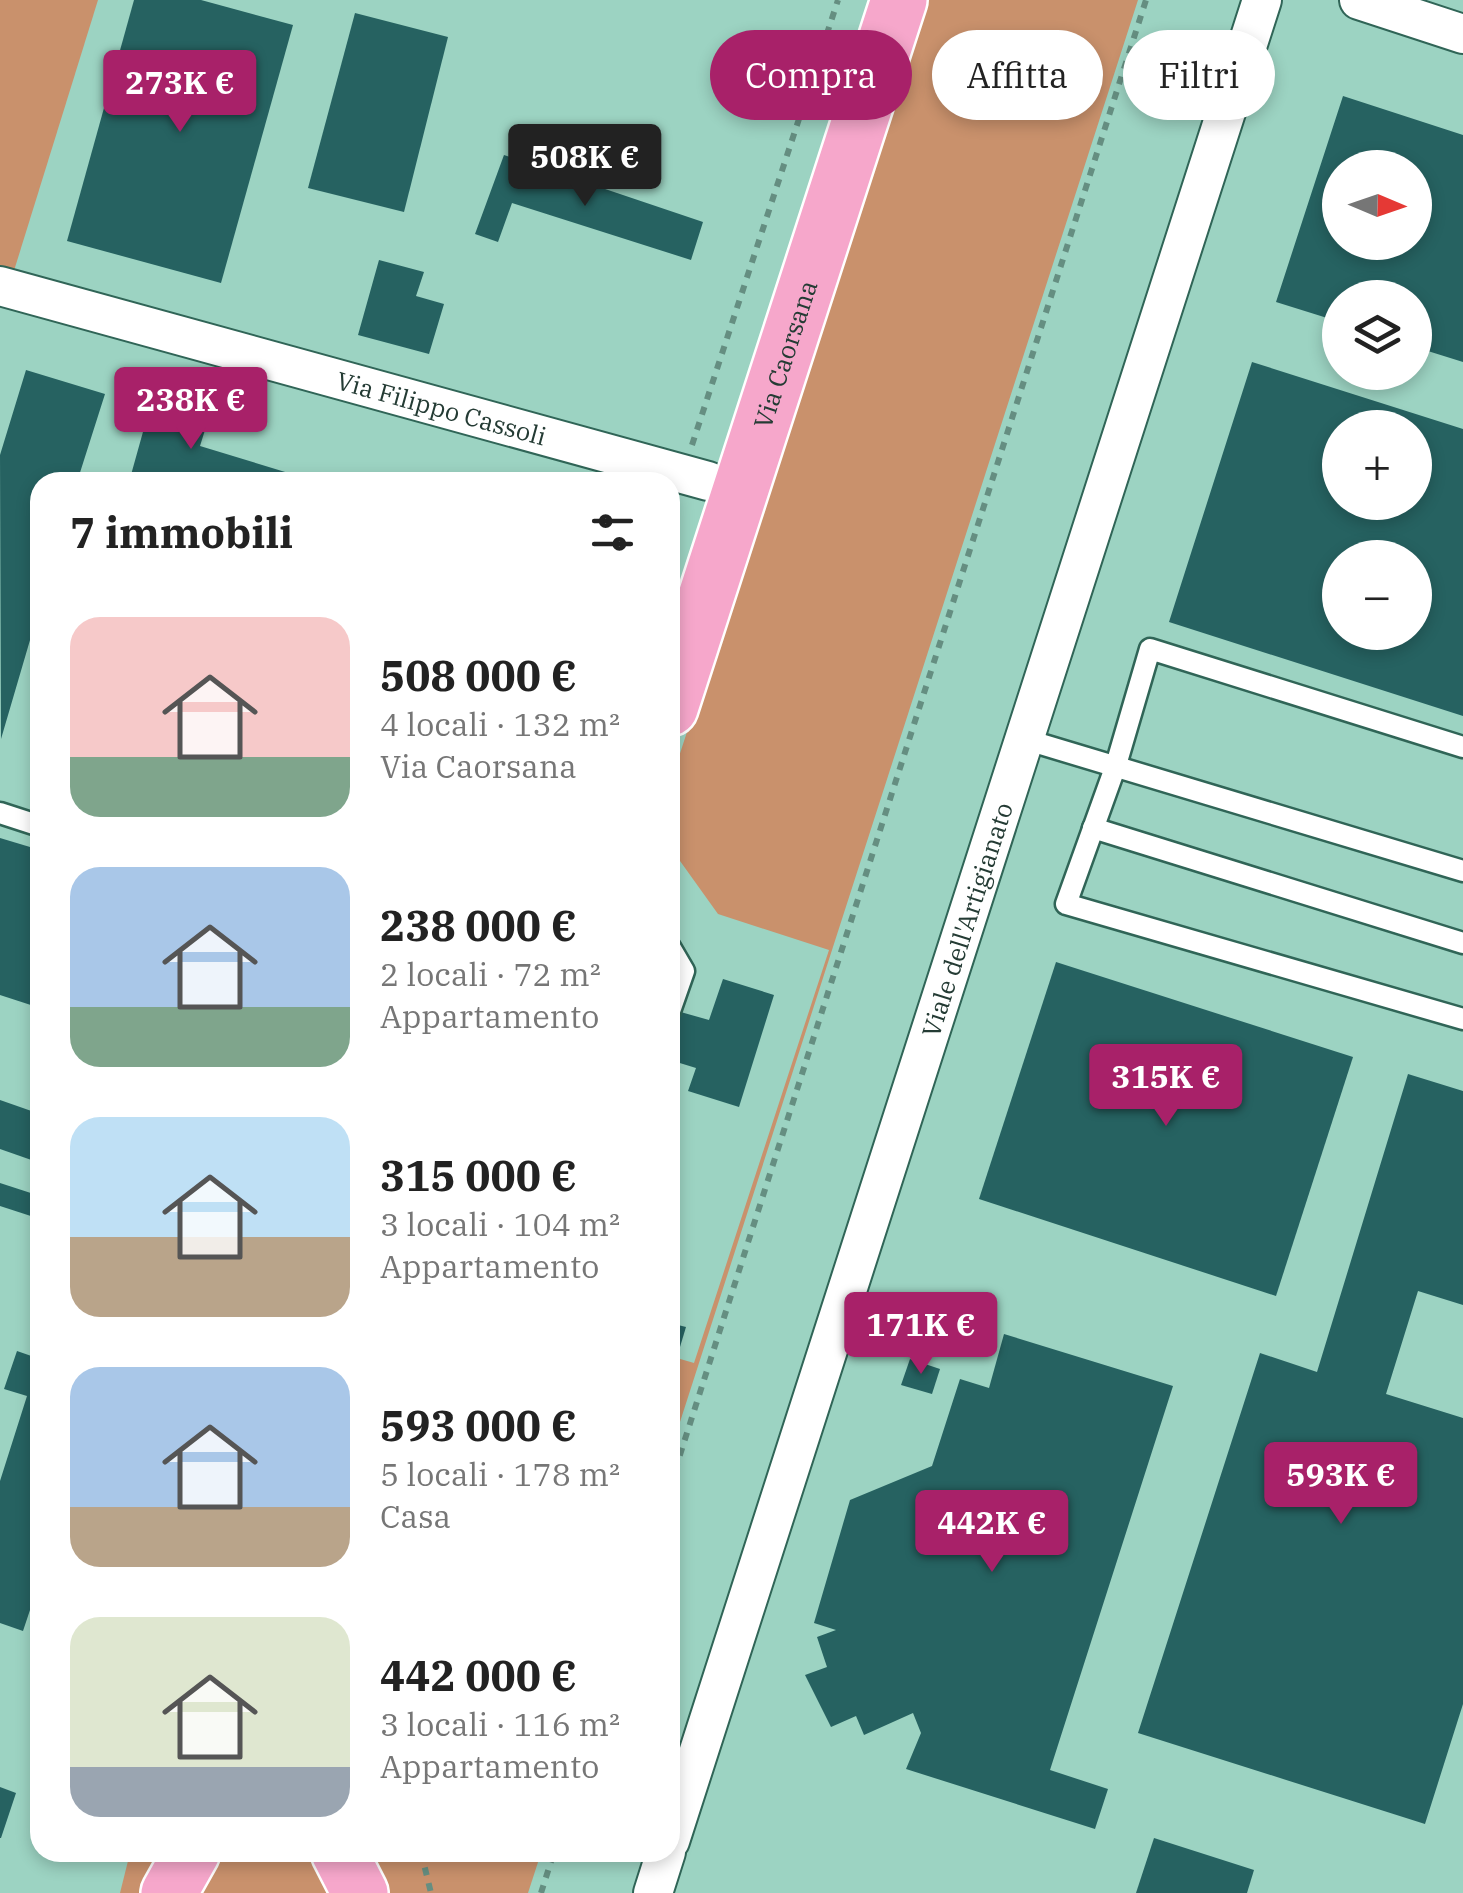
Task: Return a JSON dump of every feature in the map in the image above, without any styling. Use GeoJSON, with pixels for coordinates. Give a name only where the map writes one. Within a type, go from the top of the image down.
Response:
{"type":"FeatureCollection","features":[{"type":"Feature","properties":{"kind":"main road","name":"Via Caorsana"},"geometry":{"type":"LineString","coordinates":[[680,550],[695,477],[865,0]]}},
{"type":"Feature","properties":{"kind":"main road","name":"Via Caorsana"},"geometry":{"type":"LineString","coordinates":[[680,677],[899,0]]}},
{"type":"Feature","properties":{"kind":"main road"},"geometry":{"type":"LineString","coordinates":[[170,1893],[187,1862]]}},
{"type":"Feature","properties":{"kind":"main road"},"geometry":{"type":"LineString","coordinates":[[344,1862],[360,1893]]}},
{"type":"Feature","properties":{"kind":"street","name":"Viale dell'Artigianato"},"geometry":{"type":"LineString","coordinates":[[680,1809],[1262,0]]}},
{"type":"Feature","properties":{"kind":"street"},"geometry":{"type":"LineString","coordinates":[[1359,0],[1463,34]]}},
{"type":"Feature","properties":{"kind":"street","name":"Via Filippo Cassoli"},"geometry":{"type":"LineString","coordinates":[[0,286],[677,472]]}},
{"type":"Feature","properties":{"kind":"street","name":"Via Filippo Cassoli"},"geometry":{"type":"LineString","coordinates":[[680,473],[695,477]]}},
{"type":"Feature","properties":{"kind":"street"},"geometry":{"type":"LineString","coordinates":[[653,1893],[663,1862]]}},
{"type":"Feature","properties":{"kind":"lane"},"geometry":{"type":"LineString","coordinates":[[1463,747],[1150,649],[1116,765],[1066,904],[1463,1018]]}},
{"type":"Feature","properties":{"kind":"lane"},"geometry":{"type":"LineString","coordinates":[[1024,739],[1463,871]]}},
{"type":"Feature","properties":{"kind":"lane"},"geometry":{"type":"LineString","coordinates":[[0,813],[30,823]]}},
{"type":"Feature","properties":{"kind":"lane"},"geometry":{"type":"LineString","coordinates":[[1094,828],[1463,943]]}},
{"type":"Feature","properties":{"kind":"path"},"geometry":{"type":"LineString","coordinates":[[695,477],[838,0]]}},
{"type":"Feature","properties":{"kind":"path"},"geometry":{"type":"LineString","coordinates":[[680,1455],[1146,0]]}},
{"type":"Feature","properties":{"kind":"path"},"geometry":{"type":"LineString","coordinates":[[423,1862],[431,1893]]}},
{"type":"Feature","properties":{"kind":"path"},"geometry":{"type":"LineString","coordinates":[[541,1893],[551,1862]]}},
{"type":"Feature","properties":{"kind":"shaded area"},"geometry":{"type":"Polygon","coordinates":[[[0,0],[98,0],[8,290],[0,287],[0,0]]]}},
{"type":"Feature","properties":{"kind":"shaded area"},"geometry":{"type":"Polygon","coordinates":[[[926,0],[1138,0],[1128,30],[1123,30],[1123,47],[1103,109],[1103,30],[932,30],[932,120],[1099,120],[680,1422],[680,1359],[694,1363],[829,950],[718,914],[680,861],[680,753],[887,120],[912,120],[912,43],[926,0]]]}},
{"type":"Feature","properties":{"kind":"shaded area"},"geometry":{"type":"Polygon","coordinates":[[[128,1862],[538,1862],[528,1893],[120,1893],[128,1862]]]}},
{"type":"Feature","properties":{"kind":"building"},"geometry":{"type":"Polygon","coordinates":[[[134,0],[201,0],[293,25],[221,283],[67,241],[134,0]]]}},
{"type":"Feature","properties":{"kind":"building"},"geometry":{"type":"Polygon","coordinates":[[[355,13],[448,37],[404,212],[308,188],[355,13]]]}},
{"type":"Feature","properties":{"kind":"building"},"geometry":{"type":"Polygon","coordinates":[[[1343,96],[1463,135],[1463,362],[1432,352],[1432,280],[1322,280],[1322,316],[1276,302],[1322,161],[1322,260],[1432,260],[1432,150],[1325,150],[1343,96]]]}},
{"type":"Feature","properties":{"kind":"building"},"geometry":{"type":"Polygon","coordinates":[[[504,155],[703,222],[691,260],[512,203],[498,242],[475,234],[504,155]]]}},
{"type":"Feature","properties":{"kind":"building"},"geometry":{"type":"Polygon","coordinates":[[[379,260],[424,272],[416,296],[444,304],[429,354],[358,335],[379,260]]]}},
{"type":"Feature","properties":{"kind":"building"},"geometry":{"type":"Polygon","coordinates":[[[1252,362],[1322,384],[1322,390],[1340,390],[1403,410],[1322,410],[1322,520],[1432,520],[1432,419],[1463,429],[1463,716],[1169,622],[1252,362]]]}},
{"type":"Feature","properties":{"kind":"building"},"geometry":{"type":"Polygon","coordinates":[[[26,370],[105,394],[80,472],[30,472],[30,640],[1,739],[0,455],[26,370]]]}},
{"type":"Feature","properties":{"kind":"building"},"geometry":{"type":"Polygon","coordinates":[[[153,396],[210,414],[200,446],[285,472],[132,472],[153,396]]]}},
{"type":"Feature","properties":{"kind":"building"},"geometry":{"type":"Polygon","coordinates":[[[0,838],[30,847],[30,1005],[0,995],[0,838]]]}},
{"type":"Feature","properties":{"kind":"building"},"geometry":{"type":"Polygon","coordinates":[[[1056,962],[1353,1057],[1276,1296],[979,1199],[1056,962]]]}},
{"type":"Feature","properties":{"kind":"building"},"geometry":{"type":"Polygon","coordinates":[[[723,979],[774,995],[739,1107],[688,1091],[696,1068],[680,1063],[680,1012],[709,1020],[723,979]]]}},
{"type":"Feature","properties":{"kind":"building"},"geometry":{"type":"Polygon","coordinates":[[[1408,1074],[1463,1091],[1463,1305],[1418,1291],[1386,1394],[1463,1418],[1463,1704],[1425,1824],[1138,1733],[1260,1353],[1317,1372],[1408,1074]]]}},
{"type":"Feature","properties":{"kind":"building"},"geometry":{"type":"Polygon","coordinates":[[[0,1100],[30,1110],[30,1160],[0,1149],[0,1100]]]}},
{"type":"Feature","properties":{"kind":"building"},"geometry":{"type":"Polygon","coordinates":[[[0,1183],[30,1193],[30,1216],[0,1206],[0,1183]]]}},
{"type":"Feature","properties":{"kind":"building"},"geometry":{"type":"Polygon","coordinates":[[[680,1326],[686,1327],[680,1347],[680,1326]]]}},
{"type":"Feature","properties":{"kind":"building"},"geometry":{"type":"Polygon","coordinates":[[[1004,1334],[1173,1386],[1050,1770],[1108,1789],[1095,1829],[906,1769],[921,1733],[913,1713],[864,1735],[856,1716],[831,1727],[805,1675],[827,1667],[817,1637],[836,1630],[814,1623],[850,1500],[932,1466],[960,1379],[989,1388],[1004,1334]]]}},
{"type":"Feature","properties":{"kind":"building"},"geometry":{"type":"Polygon","coordinates":[[[17,1351],[30,1356],[30,1610],[23,1631],[0,1623],[0,1481],[27,1396],[4,1389],[17,1351]]]}},
{"type":"Feature","properties":{"kind":"building"},"geometry":{"type":"Polygon","coordinates":[[[910,1359],[940,1369],[932,1394],[901,1385],[910,1359]]]}},
{"type":"Feature","properties":{"kind":"building"},"geometry":{"type":"Polygon","coordinates":[[[0,1787],[16,1793],[1,1838],[0,1838],[0,1787]]]}},
{"type":"Feature","properties":{"kind":"building"},"geometry":{"type":"Polygon","coordinates":[[[1154,1838],[1254,1870],[1247,1893],[1136,1893],[1154,1838]]]}}]}
